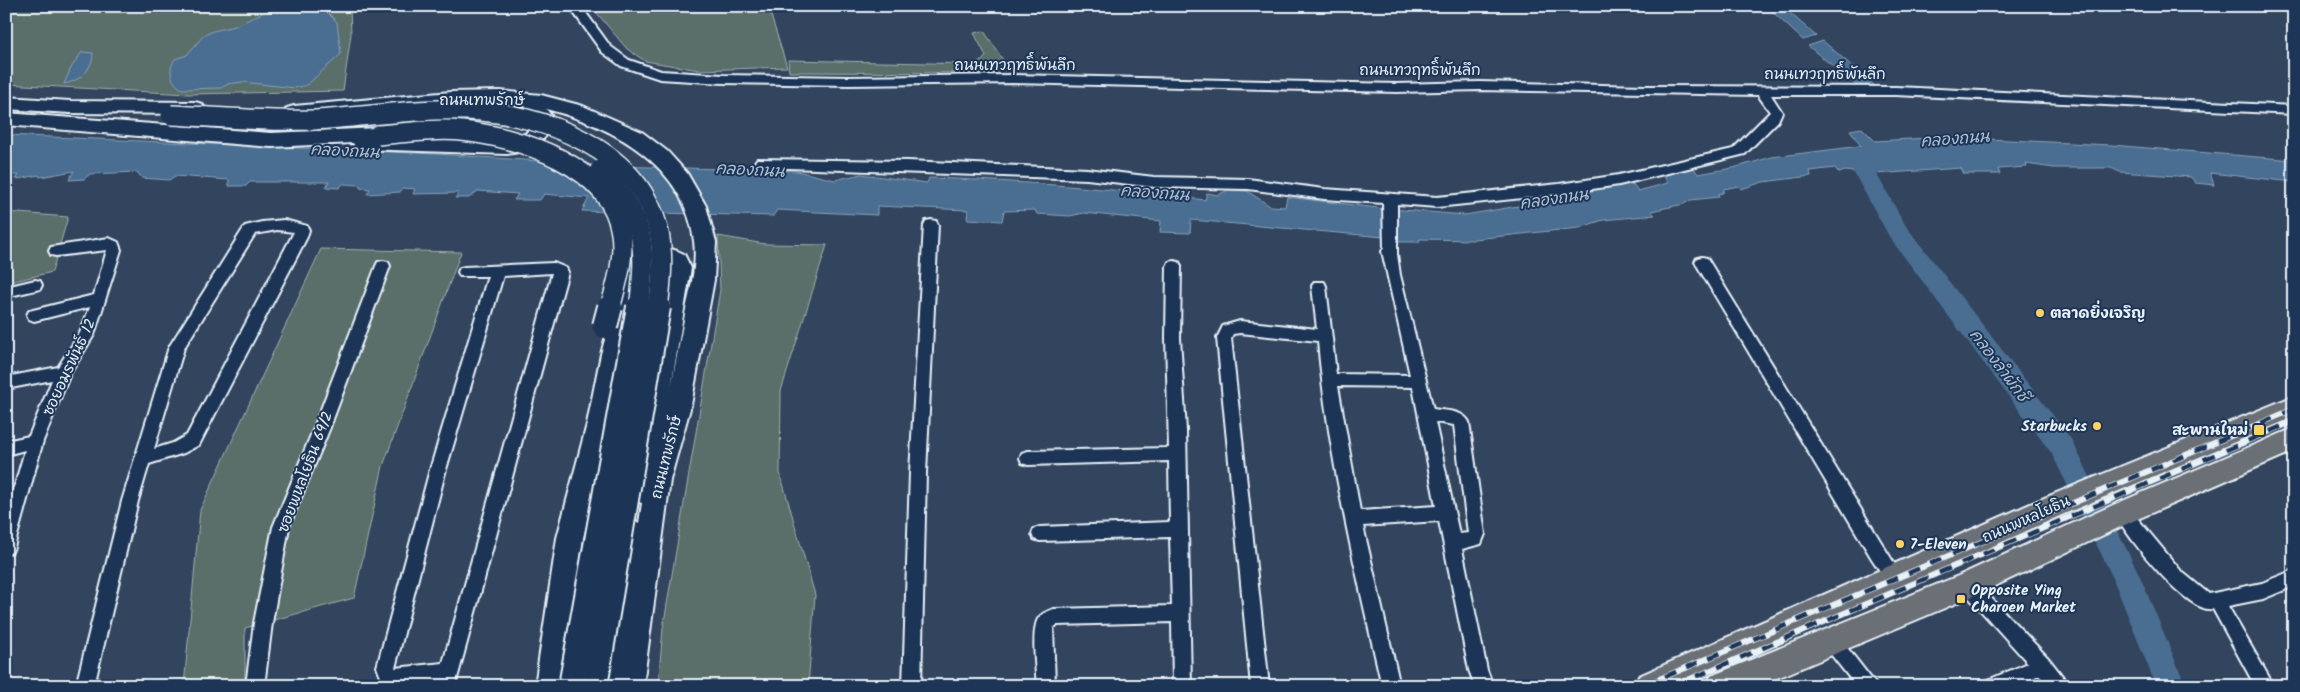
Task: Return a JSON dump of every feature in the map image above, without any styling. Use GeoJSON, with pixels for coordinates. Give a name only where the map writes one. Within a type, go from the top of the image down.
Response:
{"type":"FeatureCollection","features":[{"type":"Feature","properties":{"kind":"main road","name":"ถนนเทพรักษ์"},"geometry":{"type":"LineString","coordinates":[[6,104],[70,107],[178,107],[262,112],[303,112],[451,98],[500,97],[541,101],[576,110],[602,120],[635,138],[660,156],[680,178],[696,206],[704,242],[703,280],[679,405],[658,480],[628,686]]}},
{"type":"Feature","properties":{"kind":"main road"},"geometry":{"type":"LineString","coordinates":[[308,140],[507,147],[521,145],[531,140],[543,127],[541,115],[534,108],[523,103],[500,97]]}},
{"type":"Feature","properties":{"kind":"main road","name":"ถนนเทพรักษ์"},"geometry":{"type":"LineString","coordinates":[[70,107],[166,120],[302,130],[458,120],[511,128],[540,136],[573,151],[599,169],[625,198],[640,226],[645,255],[640,299],[571,686]]}},
{"type":"Feature","properties":{"kind":"main road","name":"ถนนเทพรักษ์"},"geometry":{"type":"LineString","coordinates":[[56,122],[315,120],[413,111],[466,110],[520,117],[562,129],[590,144],[613,161],[636,184],[651,210],[660,238],[662,266],[658,306],[595,686]]}},
{"type":"Feature","properties":{"kind":"main road","name":"ถนนเทพรักษ์"},"geometry":{"type":"LineString","coordinates":[[6,119],[234,138],[308,140],[460,131],[493,136],[523,144],[554,156],[580,172],[596,186],[608,199],[621,232],[620,258],[566,506],[534,686]]}},
{"type":"Feature","properties":{"kind":"main road"},"geometry":{"type":"LineString","coordinates":[[549,686],[570,538],[599,424],[612,354],[634,272],[639,264],[652,256],[663,255],[676,260],[680,268],[610,686]]}},
{"type":"Feature","properties":{"kind":"main road"},"geometry":{"type":"LineString","coordinates":[[549,686],[559,655],[586,506],[606,423],[634,272]]}},
{"type":"Feature","properties":{"kind":"main road"},"geometry":{"type":"LineString","coordinates":[[658,480],[678,335],[674,304]]}},
{"type":"Feature","properties":{"kind":"main road","name":"ถนนพหลโยธิน"},"geometry":{"type":"LineString","coordinates":[[1650,686],[2083,493],[2294,406]]}},
{"type":"Feature","properties":{"kind":"main road"},"geometry":{"type":"LineString","coordinates":[[1722,686],[1968,585],[2109,520],[2294,439]]}},
{"type":"Feature","properties":{"kind":"main road"},"geometry":{"type":"LineString","coordinates":[[1812,615],[1816,631],[1832,642]]}},
{"type":"Feature","properties":{"kind":"street","name":"ถนนเทวฤทธิ์พันลึก"},"geometry":{"type":"LineString","coordinates":[[575,6],[606,49],[626,63],[660,75],[723,79],[839,81],[1013,79],[1378,87],[1479,86],[1896,91],[2294,110]]}},
{"type":"Feature","properties":{"kind":"street"},"geometry":{"type":"LineString","coordinates":[[762,162],[1086,174],[1154,182],[1248,184],[1324,194],[1436,202],[1559,189],[1619,180],[1740,151],[1773,118],[1776,112],[1761,90]]}},
{"type":"Feature","properties":{"kind":"street"},"geometry":{"type":"LineString","coordinates":[[1390,198],[1392,275],[1419,381],[1450,543],[1478,670],[1484,686]]}},
{"type":"Feature","properties":{"kind":"street"},"geometry":{"type":"LineString","coordinates":[[85,686],[130,501],[177,347],[250,230],[276,225],[299,227],[302,233],[193,440],[178,448],[143,459]]}},
{"type":"Feature","properties":{"kind":"street"},"geometry":{"type":"LineString","coordinates":[[912,686],[918,473],[931,225]]}},
{"type":"Feature","properties":{"kind":"street","name":"ซอยอมรพันธ์ 12"},"geometry":{"type":"LineString","coordinates":[[6,547],[11,518],[35,440],[64,372],[87,335],[100,299],[113,246],[109,243],[56,251]]}},
{"type":"Feature","properties":{"kind":"street"},"geometry":{"type":"LineString","coordinates":[[1702,262],[1894,578]]}},
{"type":"Feature","properties":{"kind":"street","name":"ซอยพหลโยธิน 69/2"},"geometry":{"type":"LineString","coordinates":[[255,686],[263,623],[281,527],[321,430],[383,266]]}},
{"type":"Feature","properties":{"kind":"street"},"geometry":{"type":"LineString","coordinates":[[1174,266],[1173,338],[1178,431],[1178,529],[1182,686]]}},
{"type":"Feature","properties":{"kind":"street"},"geometry":{"type":"LineString","coordinates":[[466,272],[554,268],[561,272],[448,678],[394,677],[388,674],[386,667],[437,473],[498,271]]}},
{"type":"Feature","properties":{"kind":"street"},"geometry":{"type":"LineString","coordinates":[[6,292],[35,285]]}},
{"type":"Feature","properties":{"kind":"street"},"geometry":{"type":"LineString","coordinates":[[1319,286],[1329,380],[1353,519],[1391,686]]}},
{"type":"Feature","properties":{"kind":"street"},"geometry":{"type":"LineString","coordinates":[[34,315],[100,299]]}},
{"type":"Feature","properties":{"kind":"street"},"geometry":{"type":"LineString","coordinates":[[1260,686],[1224,338],[1228,330],[1240,327],[1324,336]]}},
{"type":"Feature","properties":{"kind":"street"},"geometry":{"type":"LineString","coordinates":[[6,383],[64,372]]}},
{"type":"Feature","properties":{"kind":"street"},"geometry":{"type":"LineString","coordinates":[[1329,380],[1419,381]]}},
{"type":"Feature","properties":{"kind":"street"},"geometry":{"type":"LineString","coordinates":[[1426,415],[1454,418],[1461,422],[1477,534],[1475,539],[1450,543]]}},
{"type":"Feature","properties":{"kind":"street"},"geometry":{"type":"LineString","coordinates":[[6,448],[35,440]]}},
{"type":"Feature","properties":{"kind":"street"},"geometry":{"type":"LineString","coordinates":[[1028,458],[1177,454]]}},
{"type":"Feature","properties":{"kind":"street"},"geometry":{"type":"LineString","coordinates":[[1353,519],[1445,513]]}},
{"type":"Feature","properties":{"kind":"street"},"geometry":{"type":"LineString","coordinates":[[2109,520],[2138,534],[2189,590],[2208,602],[2263,591],[2294,578]]}},
{"type":"Feature","properties":{"kind":"street"},"geometry":{"type":"LineString","coordinates":[[1040,534],[1178,529]]}},
{"type":"Feature","properties":{"kind":"street"},"geometry":{"type":"LineString","coordinates":[[1968,585],[2060,686]]}},
{"type":"Feature","properties":{"kind":"street"},"geometry":{"type":"LineString","coordinates":[[2221,610],[2265,686]]}},
{"type":"Feature","properties":{"kind":"street"},"geometry":{"type":"LineString","coordinates":[[1046,686],[1044,628],[1048,620],[1054,617],[1180,614]]}},
{"type":"Feature","properties":{"kind":"street"},"geometry":{"type":"LineString","coordinates":[[1832,642],[1868,686]]}},
{"type":"Feature","properties":{"kind":"street"},"geometry":{"type":"LineString","coordinates":[[1994,686],[2042,665]]}},
{"type":"Feature","properties":{"kind":"green space"},"geometry":{"type":"Polygon","coordinates":[[[6,6],[350,6],[351,34],[343,91],[188,94],[6,84],[6,6]]]}},
{"type":"Feature","properties":{"kind":"green space"},"geometry":{"type":"Polygon","coordinates":[[[591,6],[768,6],[787,67],[699,70],[645,61],[627,49],[591,6]]]}},
{"type":"Feature","properties":{"kind":"green space"},"geometry":{"type":"Polygon","coordinates":[[[984,31],[1005,63],[996,73],[789,72],[788,60],[974,64],[982,61],[986,56],[974,33],[984,31]]]}},
{"type":"Feature","properties":{"kind":"green space"},"geometry":{"type":"Polygon","coordinates":[[[6,212],[68,217],[52,272],[6,283],[6,212]]]}},
{"type":"Feature","properties":{"kind":"green space"},"geometry":{"type":"Polygon","coordinates":[[[718,236],[765,244],[827,245],[781,391],[780,473],[815,595],[808,686],[658,686],[663,628],[720,290],[718,236]]]}},
{"type":"Feature","properties":{"kind":"green space"},"geometry":{"type":"Polygon","coordinates":[[[321,249],[461,252],[383,466],[354,598],[245,628],[245,686],[184,686],[200,510],[321,249]]]}},
{"type":"Feature","properties":{"kind":"water"},"geometry":{"type":"Polygon","coordinates":[[[277,6],[321,6],[337,22],[341,54],[307,85],[295,88],[242,82],[228,84],[221,88],[182,89],[175,83],[171,75],[171,67],[175,59],[187,55],[203,36],[213,31],[235,26],[277,6]]]}},
{"type":"Feature","properties":{"kind":"water"},"geometry":{"type":"Polygon","coordinates":[[[1766,6],[1782,6],[1816,36],[1803,40],[1766,6]]]}},
{"type":"Feature","properties":{"kind":"water"},"geometry":{"type":"Polygon","coordinates":[[[1823,41],[1874,85],[1856,85],[1808,46],[1823,41]]]}},
{"type":"Feature","properties":{"kind":"water"},"geometry":{"type":"Polygon","coordinates":[[[82,52],[93,53],[91,64],[80,77],[64,84],[71,68],[82,52]]]}},
{"type":"Feature","properties":{"kind":"water","name":"คลองถนน"},"geometry":{"type":"Polygon","coordinates":[[[1862,128],[1875,141],[1946,137],[2111,145],[2294,160],[2294,182],[2210,173],[2214,185],[2195,183],[2191,177],[2120,172],[2111,168],[2054,168],[2026,164],[2027,167],[1998,169],[2000,174],[1964,174],[1961,168],[1875,174],[1845,171],[1839,173],[1835,168],[1810,171],[1811,176],[1763,182],[1741,189],[1738,186],[1724,189],[1723,193],[1718,194],[1719,197],[1691,200],[1684,204],[1651,211],[1655,215],[1603,220],[1579,228],[1473,240],[1420,239],[1419,242],[1396,242],[1395,238],[1191,220],[1190,233],[1160,232],[1161,221],[1084,213],[1070,216],[1037,214],[1035,210],[1004,211],[1002,221],[967,219],[968,210],[877,206],[877,215],[777,210],[773,216],[582,211],[589,198],[544,194],[540,200],[514,200],[518,194],[478,191],[469,198],[455,198],[459,193],[413,194],[415,189],[403,188],[400,192],[367,194],[370,189],[360,188],[360,185],[343,184],[339,188],[326,187],[329,182],[250,182],[246,186],[229,186],[229,180],[175,176],[169,180],[142,178],[137,172],[90,174],[84,179],[69,180],[74,171],[19,179],[16,179],[19,175],[6,175],[6,135],[436,154],[612,166],[797,171],[835,180],[861,174],[927,183],[929,178],[999,181],[1205,200],[1207,193],[1218,195],[1228,190],[1247,191],[1270,206],[1285,207],[1287,197],[1378,208],[1465,215],[1590,194],[1589,189],[1633,184],[1638,191],[1668,183],[1662,174],[1693,167],[1698,174],[1733,168],[1772,157],[1861,146],[1850,130],[1862,128]]]}},
{"type":"Feature","properties":{"kind":"waterway","name":"คลองลำผักชี"},"geometry":{"type":"LineString","coordinates":[[1860,164],[1898,232],[2062,447],[2125,574],[2171,686]]}},
{"type":"Feature","properties":{"kind":"railway"},"geometry":{"type":"LineString","coordinates":[[1643,686],[2294,409]]}},
{"type":"Feature","properties":{"kind":"railway"},"geometry":{"type":"LineString","coordinates":[[1674,686],[2294,421]]}},
{"type":"Feature","properties":{"kind":"place","name":"ตลาดยิ่งเจริญ"},"geometry":{"type":"Point","coordinates":[2040,313]}},
{"type":"Feature","properties":{"kind":"place","name":"Starbucks"},"geometry":{"type":"Point","coordinates":[2097,426]}},
{"type":"Feature","properties":{"kind":"place","name":"สะพานใหม่"},"geometry":{"type":"Point","coordinates":[2259,430]}},
{"type":"Feature","properties":{"kind":"place","name":"7-Eleven"},"geometry":{"type":"Point","coordinates":[1900,544]}},
{"type":"Feature","properties":{"kind":"place","name":"Opposite Ying Charoen Market"},"geometry":{"type":"Point","coordinates":[1961,599]}}]}
